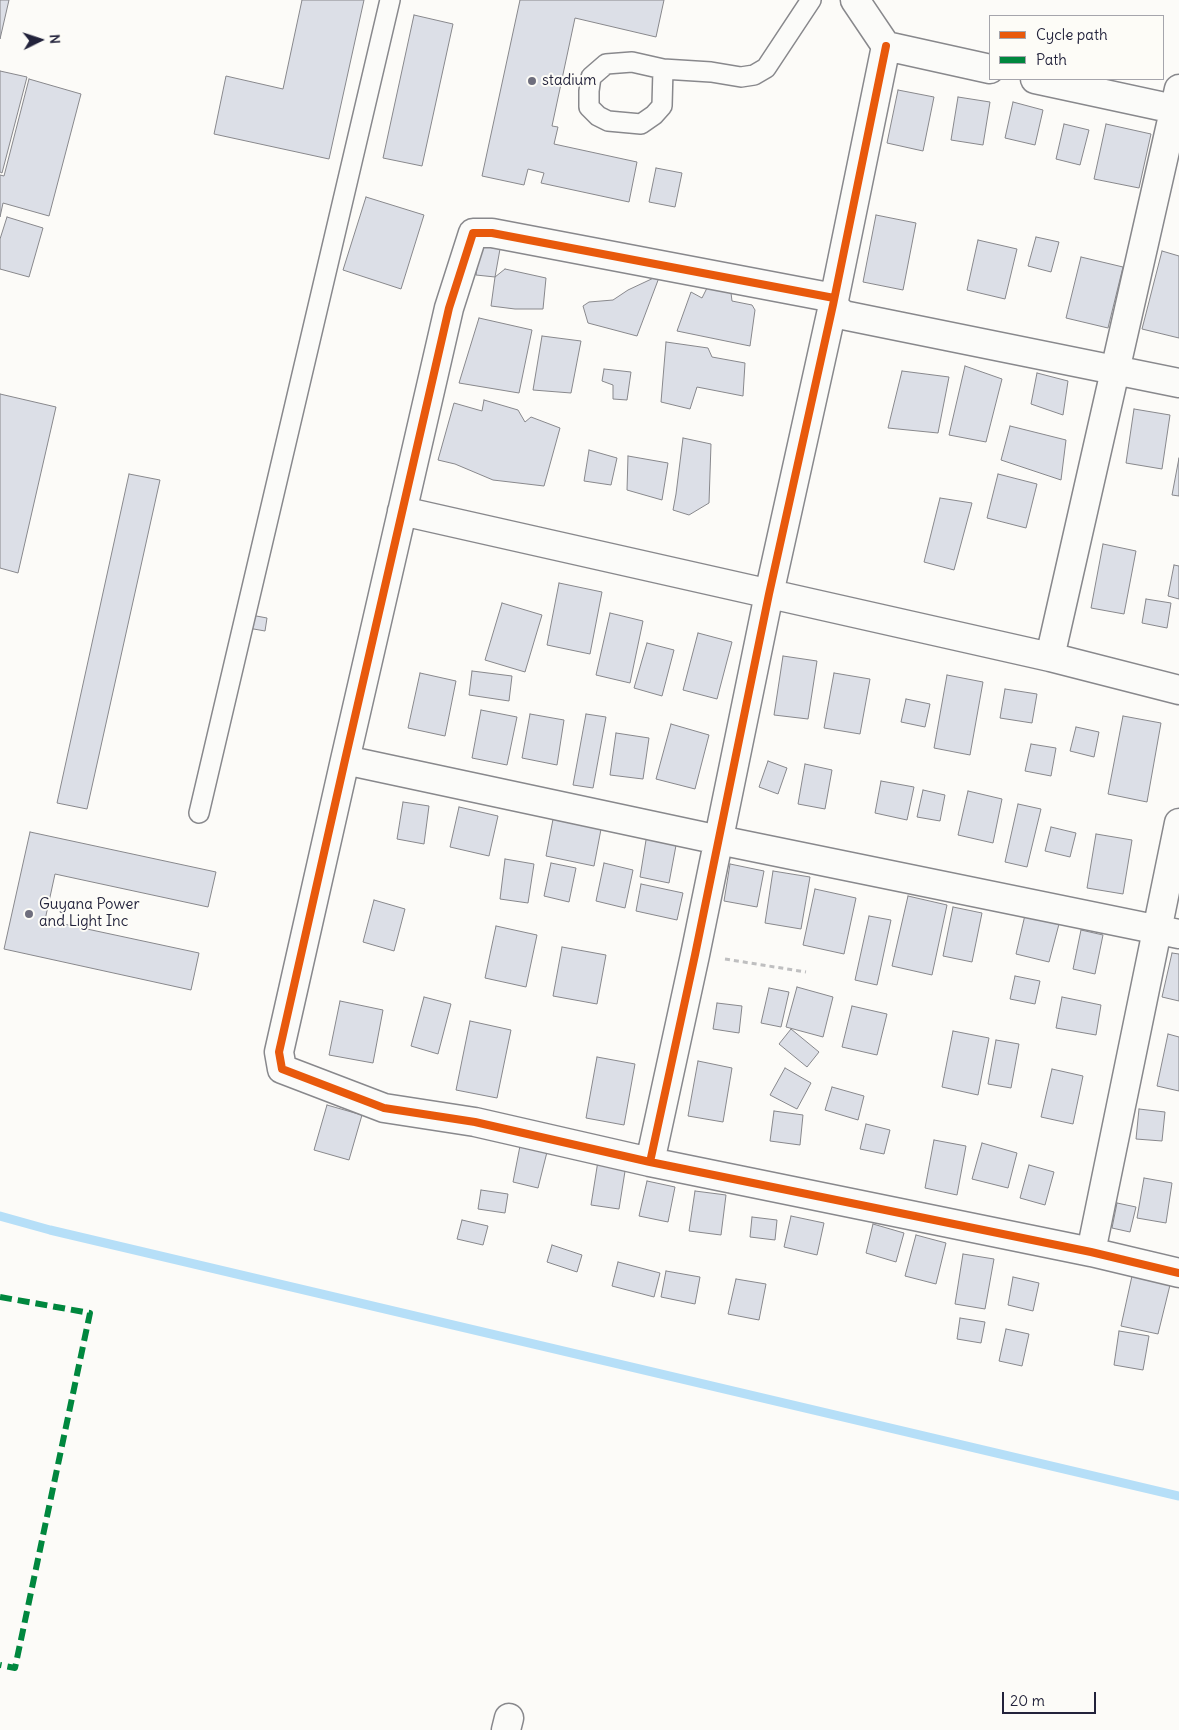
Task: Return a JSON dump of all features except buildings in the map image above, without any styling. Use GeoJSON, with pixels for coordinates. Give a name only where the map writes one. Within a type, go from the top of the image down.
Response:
{"type":"FeatureCollection","features":[{"type":"Feature","properties":{"kind":"street"},"geometry":{"type":"LineString","coordinates":[[855,0],[886,46],[989,69]]}},
{"type":"Feature","properties":{"kind":"street"},"geometry":{"type":"LineString","coordinates":[[650,1162],[695,955],[769,594],[834,301],[886,46]]}},
{"type":"Feature","properties":{"kind":"street"},"geometry":{"type":"LineString","coordinates":[[1041,80],[1178,103],[1050,657]]}},
{"type":"Feature","properties":{"kind":"street"},"geometry":{"type":"LineString","coordinates":[[1179,383],[843,315],[834,301],[492,232],[473,233],[449,308],[279,1052],[282,1069],[384,1108],[475,1122],[650,1162],[1091,1252],[1179,1273]]}},
{"type":"Feature","properties":{"kind":"street"},"geometry":{"type":"LineString","coordinates":[[402,512],[1050,657],[1179,690]]}},
{"type":"Feature","properties":{"kind":"street"},"geometry":{"type":"LineString","coordinates":[[345,760],[719,840],[1168,932]]}},
{"type":"Feature","properties":{"kind":"street"},"geometry":{"type":"LineString","coordinates":[[1091,1252],[1168,932],[1179,823]]}},
{"type":"Feature","properties":{"kind":"lane"},"geometry":{"type":"LineString","coordinates":[[199,813],[390,0]]}},
{"type":"Feature","properties":{"kind":"lane"},"geometry":{"type":"LineString","coordinates":[[663,69],[711,72],[741,77],[754,75],[766,68],[811,0]]}},
{"type":"Feature","properties":{"kind":"path"},"geometry":{"type":"LineString","coordinates":[[695,955],[806,972]]}},
{"type":"Feature","properties":{"kind":"waterway"},"geometry":{"type":"LineString","coordinates":[[0,1216],[50,1230],[1179,1496]]}},
{"type":"Feature","properties":{"kind":"marked path"},"geometry":{"type":"LineString","coordinates":[[0,1297],[90,1313],[15,1668],[0,1665]]}},
{"type":"Feature","properties":{"kind":"cycle path"},"geometry":{"type":"LineString","coordinates":[[650,1162],[695,955],[769,594],[833,305],[886,46]]}},
{"type":"Feature","properties":{"kind":"cycle path"},"geometry":{"type":"LineString","coordinates":[[834,298],[492,233],[473,233],[449,308],[345,760],[279,1052],[282,1069],[384,1108],[475,1122],[650,1162],[1091,1252],[1179,1273]]}},
{"type":"Feature","properties":{"kind":"place","name":"stadium"},"geometry":{"type":"Point","coordinates":[532,81]}},
{"type":"Feature","properties":{"kind":"place","name":"Guyana Power and Light Inc"},"geometry":{"type":"Point","coordinates":[29,914]}}]}
